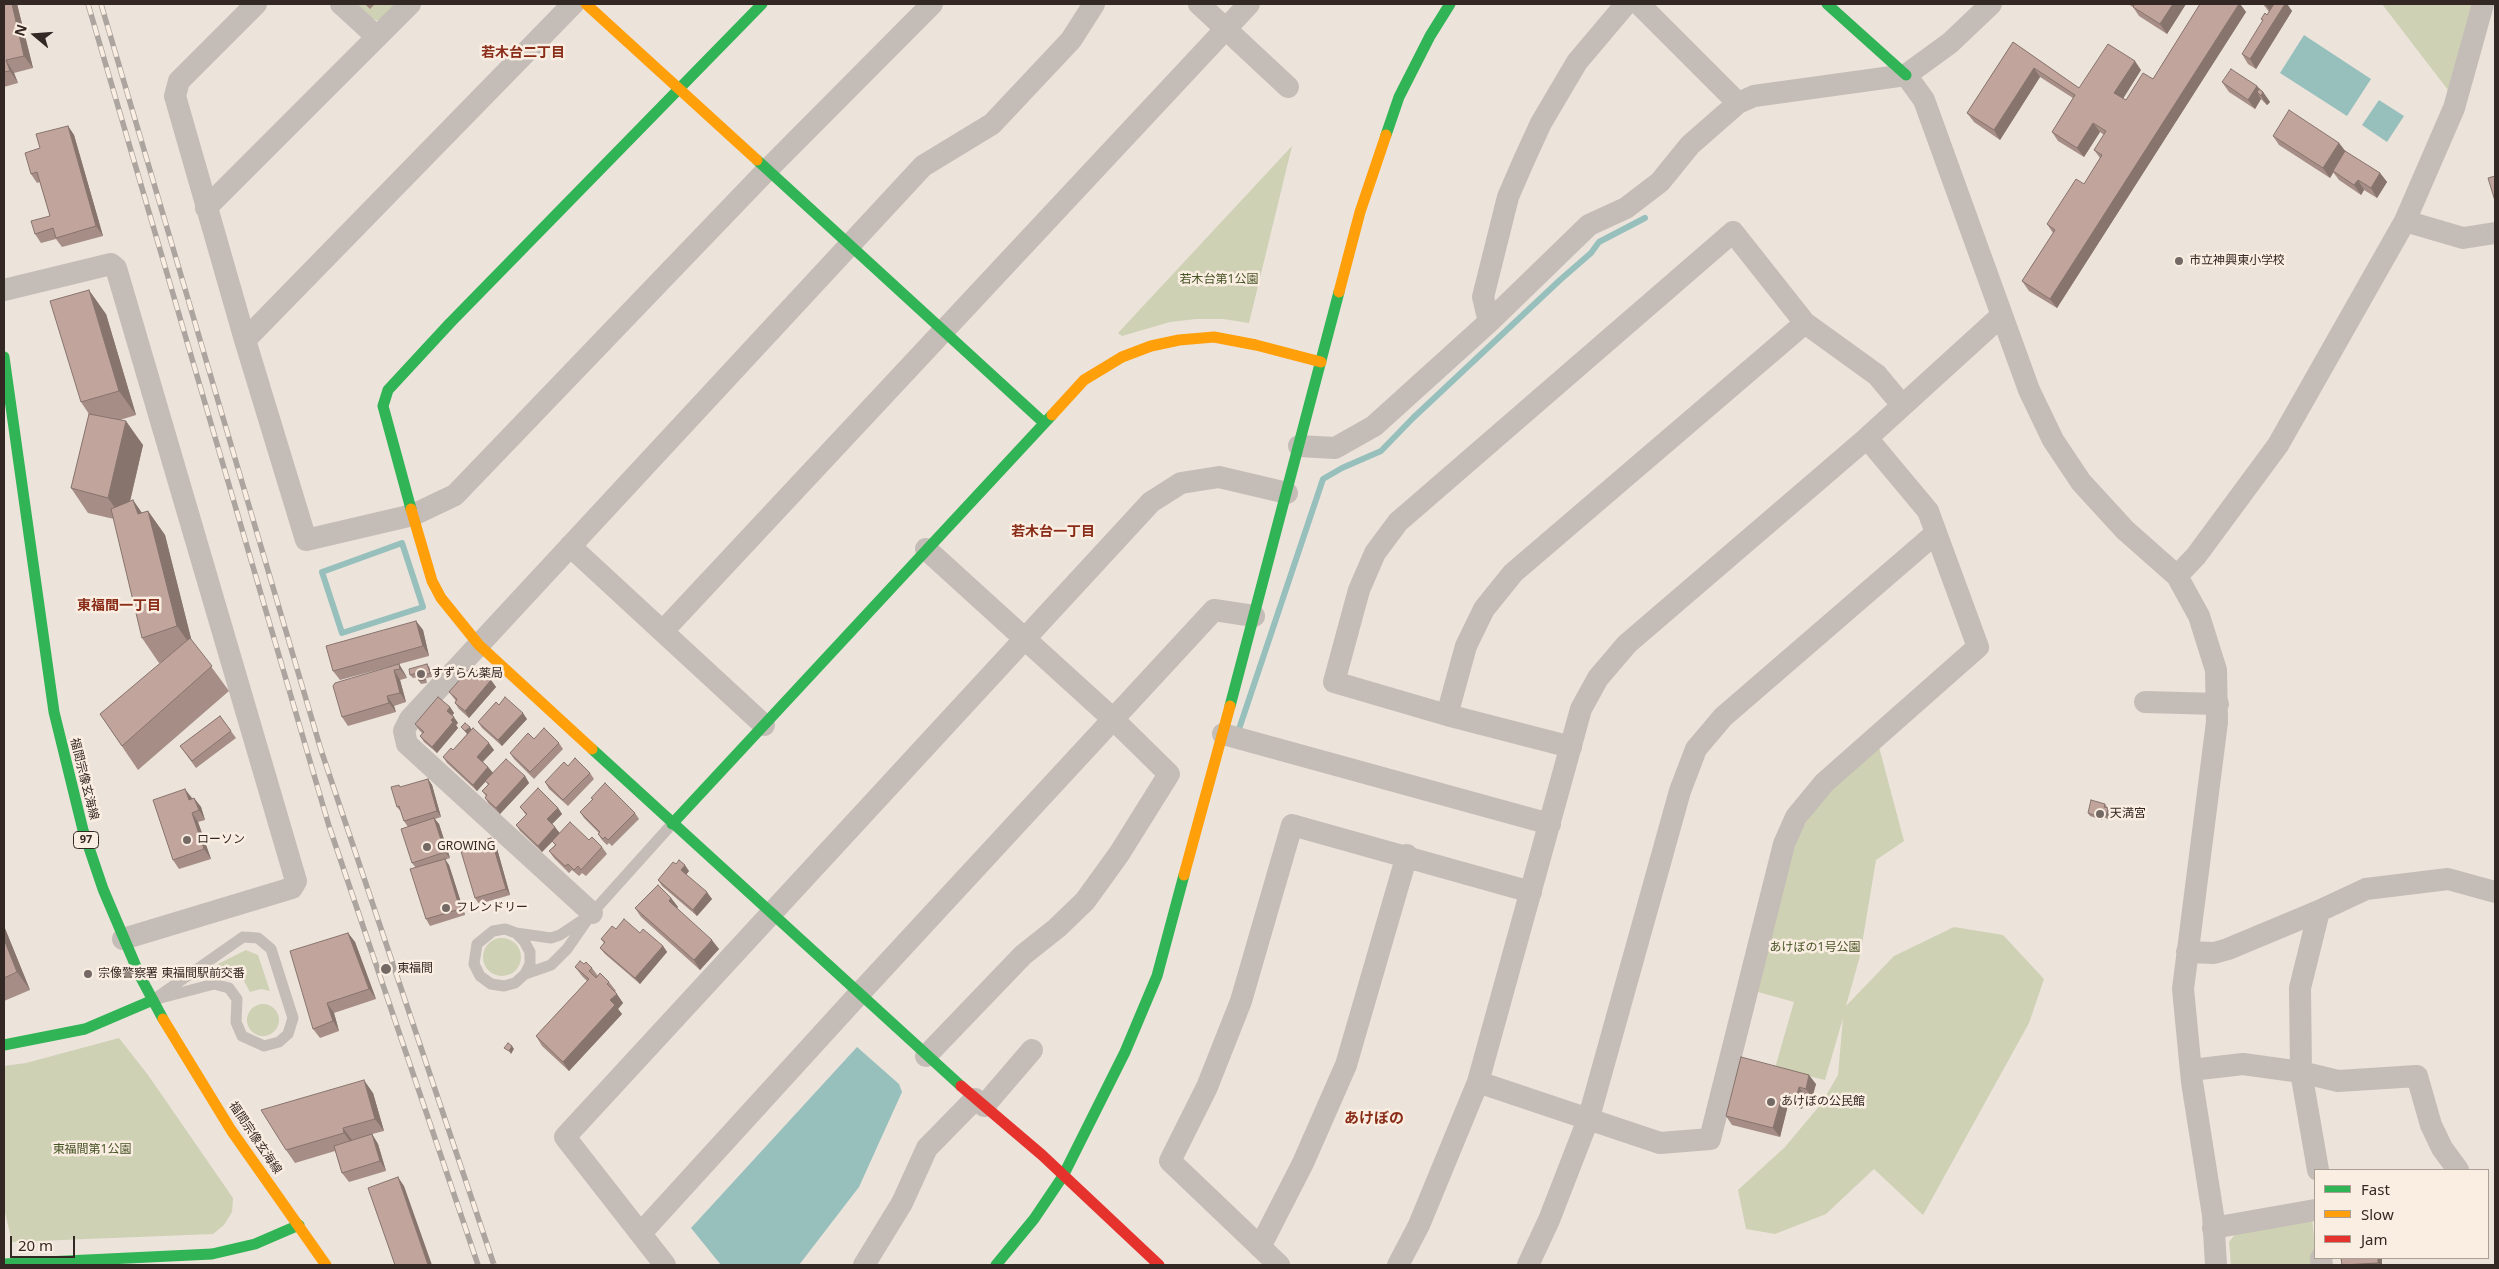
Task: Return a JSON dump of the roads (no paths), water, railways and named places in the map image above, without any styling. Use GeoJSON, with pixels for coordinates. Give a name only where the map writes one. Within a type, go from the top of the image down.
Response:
{"type":"FeatureCollection","features":[{"type":"Feature","properties":{"kind":"street"},"geometry":{"type":"LineString","coordinates":[[256,4],[179,81],[175,96],[206,208],[306,540],[413,515],[455,495],[768,169],[932,4]]}},
{"type":"Feature","properties":{"kind":"street"},"geometry":{"type":"LineString","coordinates":[[342,4],[377,37]]}},
{"type":"Feature","properties":{"kind":"street"},"geometry":{"type":"LineString","coordinates":[[206,208],[410,4]]}},
{"type":"Feature","properties":{"kind":"street"},"geometry":{"type":"LineString","coordinates":[[245,340],[574,4]]}},
{"type":"Feature","properties":{"kind":"street"},"geometry":{"type":"LineString","coordinates":[[586,4],[1043,422]]}},
{"type":"Feature","properties":{"kind":"street"},"geometry":{"type":"LineString","coordinates":[[762,4],[450,322],[388,390],[383,406],[413,515],[437,589],[479,645],[771,915],[926,1056],[1064,1176],[1160,1265]]}},
{"type":"Feature","properties":{"kind":"street"},"geometry":{"type":"LineString","coordinates":[[592,913],[407,744],[404,731],[410,719],[923,166],[992,124],[1071,40],[1094,4]]}},
{"type":"Feature","properties":{"kind":"street"},"geometry":{"type":"LineString","coordinates":[[1199,4],[1288,87]]}},
{"type":"Feature","properties":{"kind":"street"},"geometry":{"type":"LineString","coordinates":[[663,631],[1249,4]]}},
{"type":"Feature","properties":{"kind":"street"},"geometry":{"type":"LineString","coordinates":[[996,1265],[1034,1218],[1064,1176],[1126,1052],[1157,976],[1223,734],[1360,212],[1400,97],[1430,36],[1450,4]]}},
{"type":"Feature","properties":{"kind":"street"},"geometry":{"type":"LineString","coordinates":[[1489,322],[1483,297],[1508,197],[1542,122],[1577,62],[1626,4]]}},
{"type":"Feature","properties":{"kind":"street"},"geometry":{"type":"LineString","coordinates":[[1639,4],[1738,103]]}},
{"type":"Feature","properties":{"kind":"street"},"geometry":{"type":"LineString","coordinates":[[1827,4],[1906,75],[1924,100],[2001,316],[2033,398],[2054,440],[2081,482],[2125,530],[2177,576],[2202,625],[2216,670],[2218,704],[2183,988],[2191,1070],[2213,1228],[2216,1265]]}},
{"type":"Feature","properties":{"kind":"street"},"geometry":{"type":"LineString","coordinates":[[1299,446],[1335,448],[1374,426],[1489,322],[1589,225],[1626,208],[1660,182],[1690,145],[1738,103],[1754,96],[1906,75],[1950,43],[1991,4]]}},
{"type":"Feature","properties":{"kind":"street"},"geometry":{"type":"LineString","coordinates":[[2177,576],[2196,556],[2278,445],[2405,221],[2454,108],[2483,4]]}},
{"type":"Feature","properties":{"kind":"street"},"geometry":{"type":"LineString","coordinates":[[2405,221],[2463,238],[2495,233]]}},
{"type":"Feature","properties":{"kind":"street"},"geometry":{"type":"LineString","coordinates":[[1572,747],[1448,715],[1334,682],[1359,590],[1375,553],[1398,522],[1733,232],[1805,323],[1877,375],[1902,405]]}},
{"type":"Feature","properties":{"kind":"street"},"geometry":{"type":"LineString","coordinates":[[4,290],[111,264],[116,268],[296,881],[292,888],[123,939]]}},
{"type":"Feature","properties":{"kind":"street"},"geometry":{"type":"LineString","coordinates":[[1398,1265],[1420,1226],[1478,1082],[1581,709],[1598,678],[1626,644],[1867,438],[2001,316]]}},
{"type":"Feature","properties":{"kind":"street"},"geometry":{"type":"LineString","coordinates":[[1448,715],[1466,646],[1484,609],[1513,574],[1805,323]]}},
{"type":"Feature","properties":{"kind":"street"},"geometry":{"type":"LineString","coordinates":[[672,824],[1084,380],[1122,357],[1151,346],[1179,340],[1214,337],[1256,345],[1321,362]]}},
{"type":"Feature","properties":{"kind":"street","name":"福間宗像玄海線"},"geometry":{"type":"LineString","coordinates":[[4,358],[54,712],[83,830],[103,889],[123,939],[153,1000],[232,1130],[326,1265]]}},
{"type":"Feature","properties":{"kind":"street"},"geometry":{"type":"LineString","coordinates":[[1478,1082],[1660,1143],[1710,1139],[1784,844],[1796,816],[1824,783],[1978,647],[1928,511],[1867,438]]}},
{"type":"Feature","properties":{"kind":"street"},"geometry":{"type":"LineString","coordinates":[[665,1265],[564,1137],[1151,502],[1181,483],[1218,477],[1287,493]]}},
{"type":"Feature","properties":{"kind":"street"},"geometry":{"type":"LineString","coordinates":[[1528,1265],[1549,1220],[1589,1118],[1680,791],[1696,749],[1723,717],[1936,533]]}},
{"type":"Feature","properties":{"kind":"street"},"geometry":{"type":"LineString","coordinates":[[570,546],[764,726]]}},
{"type":"Feature","properties":{"kind":"street"},"geometry":{"type":"LineString","coordinates":[[926,549],[1026,639],[1169,774],[1119,854],[1085,901],[1057,928],[1023,955],[926,1056]]}},
{"type":"Feature","properties":{"kind":"street"},"geometry":{"type":"LineString","coordinates":[[641,1233],[1214,610],[1254,616]]}},
{"type":"Feature","properties":{"kind":"street"},"geometry":{"type":"LineString","coordinates":[[2145,702],[2218,704]]}},
{"type":"Feature","properties":{"kind":"street"},"geometry":{"type":"LineString","coordinates":[[1223,734],[1550,824]]}},
{"type":"Feature","properties":{"kind":"street"},"geometry":{"type":"LineString","coordinates":[[1280,1265],[1170,1161],[1207,1087],[1241,1001],[1292,825],[1531,892]]}},
{"type":"Feature","properties":{"kind":"street"},"geometry":{"type":"LineString","coordinates":[[1260,1247],[1303,1163],[1346,1065],[1407,856]]}},
{"type":"Feature","properties":{"kind":"street"},"geometry":{"type":"LineString","coordinates":[[2187,952],[2214,953],[2228,949],[2366,889],[2448,879],[2495,892]]}},
{"type":"Feature","properties":{"kind":"street"},"geometry":{"type":"LineString","coordinates":[[2318,1169],[2301,1072],[2300,988],[2319,911]]}},
{"type":"Feature","properties":{"kind":"street"},"geometry":{"type":"LineString","coordinates":[[4,1045],[27,1042],[84,1029],[153,1000]]}},
{"type":"Feature","properties":{"kind":"street"},"geometry":{"type":"LineString","coordinates":[[864,1265],[902,1203],[927,1148],[979,1103],[1032,1050]]}},
{"type":"Feature","properties":{"kind":"street"},"geometry":{"type":"LineString","coordinates":[[2191,1070],[2243,1064],[2301,1072],[2338,1081],[2417,1076],[2431,1125],[2442,1148],[2457,1169]]}},
{"type":"Feature","properties":{"kind":"street"},"geometry":{"type":"LineString","coordinates":[[2213,1228],[2314,1210]]}},
{"type":"Feature","properties":{"kind":"street"},"geometry":{"type":"LineString","coordinates":[[5,1262],[212,1254],[255,1244],[299,1224]]}},
{"type":"Feature","properties":{"kind":"lane"},"geometry":{"type":"LineString","coordinates":[[524,974],[551,965],[567,949],[592,913],[672,824]]}},
{"type":"Feature","properties":{"kind":"lane"},"geometry":{"type":"LineString","coordinates":[[516,933],[524,941],[530,952],[530,964],[515,983],[504,986],[491,984],[480,976],[474,964],[477,944],[484,936],[493,931],[505,930],[551,938],[571,928],[592,913]]}},
{"type":"Feature","properties":{"kind":"lane"},"geometry":{"type":"LineString","coordinates":[[243,937],[258,938],[271,949],[293,1018],[288,1034],[279,1042],[264,1046],[242,1036],[236,1022],[237,999],[229,988],[214,984],[153,1000],[243,937]]}},
{"type":"Feature","properties":{"kind":"water"},"geometry":{"type":"Polygon","coordinates":[[[2304,35],[2371,79],[2347,116],[2280,73],[2304,35]]]}},
{"type":"Feature","properties":{"kind":"water"},"geometry":{"type":"Polygon","coordinates":[[[2379,100],[2404,116],[2387,142],[2362,125],[2379,100]]]}},
{"type":"Feature","properties":{"kind":"water"},"geometry":{"type":"Polygon","coordinates":[[[857,1047],[899,1084],[902,1092],[859,1187],[799,1265],[721,1265],[691,1228],[857,1047]]]}},
{"type":"Feature","properties":{"kind":"waterway"},"geometry":{"type":"LineString","coordinates":[[1239,729],[1323,479],[1342,468],[1381,451],[1413,418],[1591,253],[1599,242],[1645,218]]}},
{"type":"Feature","properties":{"kind":"waterway"},"geometry":{"type":"LineString","coordinates":[[402,543],[423,607],[342,633],[322,572],[402,543]]}},
{"type":"Feature","properties":{"kind":"railway"},"geometry":{"type":"LineString","coordinates":[[88,4],[329,826],[478,1265]]}},
{"type":"Feature","properties":{"kind":"railway"},"geometry":{"type":"LineString","coordinates":[[101,4],[321,750],[494,1265]]}},
{"type":"Feature","properties":{"kind":"place","name":"市立神興東小学校"},"geometry":{"type":"Point","coordinates":[2179,261]}},
{"type":"Feature","properties":{"kind":"place","name":"すずらん薬局"},"geometry":{"type":"Point","coordinates":[421,674]}},
{"type":"Feature","properties":{"kind":"place","name":"天満宮"},"geometry":{"type":"Point","coordinates":[2100,814]}},
{"type":"Feature","properties":{"kind":"place","name":"ローソン"},"geometry":{"type":"Point","coordinates":[187,840]}},
{"type":"Feature","properties":{"kind":"place","name":"GROWING"},"geometry":{"type":"Point","coordinates":[427,847]}},
{"type":"Feature","properties":{"kind":"place","name":"フレンドリー"},"geometry":{"type":"Point","coordinates":[446,908]}},
{"type":"Feature","properties":{"kind":"place","name":"東福間"},"geometry":{"type":"Point","coordinates":[386,969]}},
{"type":"Feature","properties":{"kind":"place","name":"宗像警察署 東福間駅前交番"},"geometry":{"type":"Point","coordinates":[88,974]}},
{"type":"Feature","properties":{"kind":"place","name":"あけぼの公民館"},"geometry":{"type":"Point","coordinates":[1771,1102]}},
{"type":"Feature","properties":{"kind":"district","name":"若木台二丁目"},"geometry":{"type":"Point","coordinates":[523,53]}},
{"type":"Feature","properties":{"kind":"district","name":"若木台一丁目"},"geometry":{"type":"Point","coordinates":[1053,532]}},
{"type":"Feature","properties":{"kind":"district","name":"東福間一丁目"},"geometry":{"type":"Point","coordinates":[119,606]}},
{"type":"Feature","properties":{"kind":"district","name":"あけぼの"},"geometry":{"type":"Point","coordinates":[1374,1119]}},
{"type":"Feature","properties":{"kind":"park label","name":"若木台第1公園"},"geometry":{"type":"Point","coordinates":[1219,280]}},
{"type":"Feature","properties":{"kind":"park label","name":"あけぼの1号公園"},"geometry":{"type":"Point","coordinates":[1815,948]}},
{"type":"Feature","properties":{"kind":"park label","name":"東福間第1公園"},"geometry":{"type":"Point","coordinates":[92,1150]}}]}
